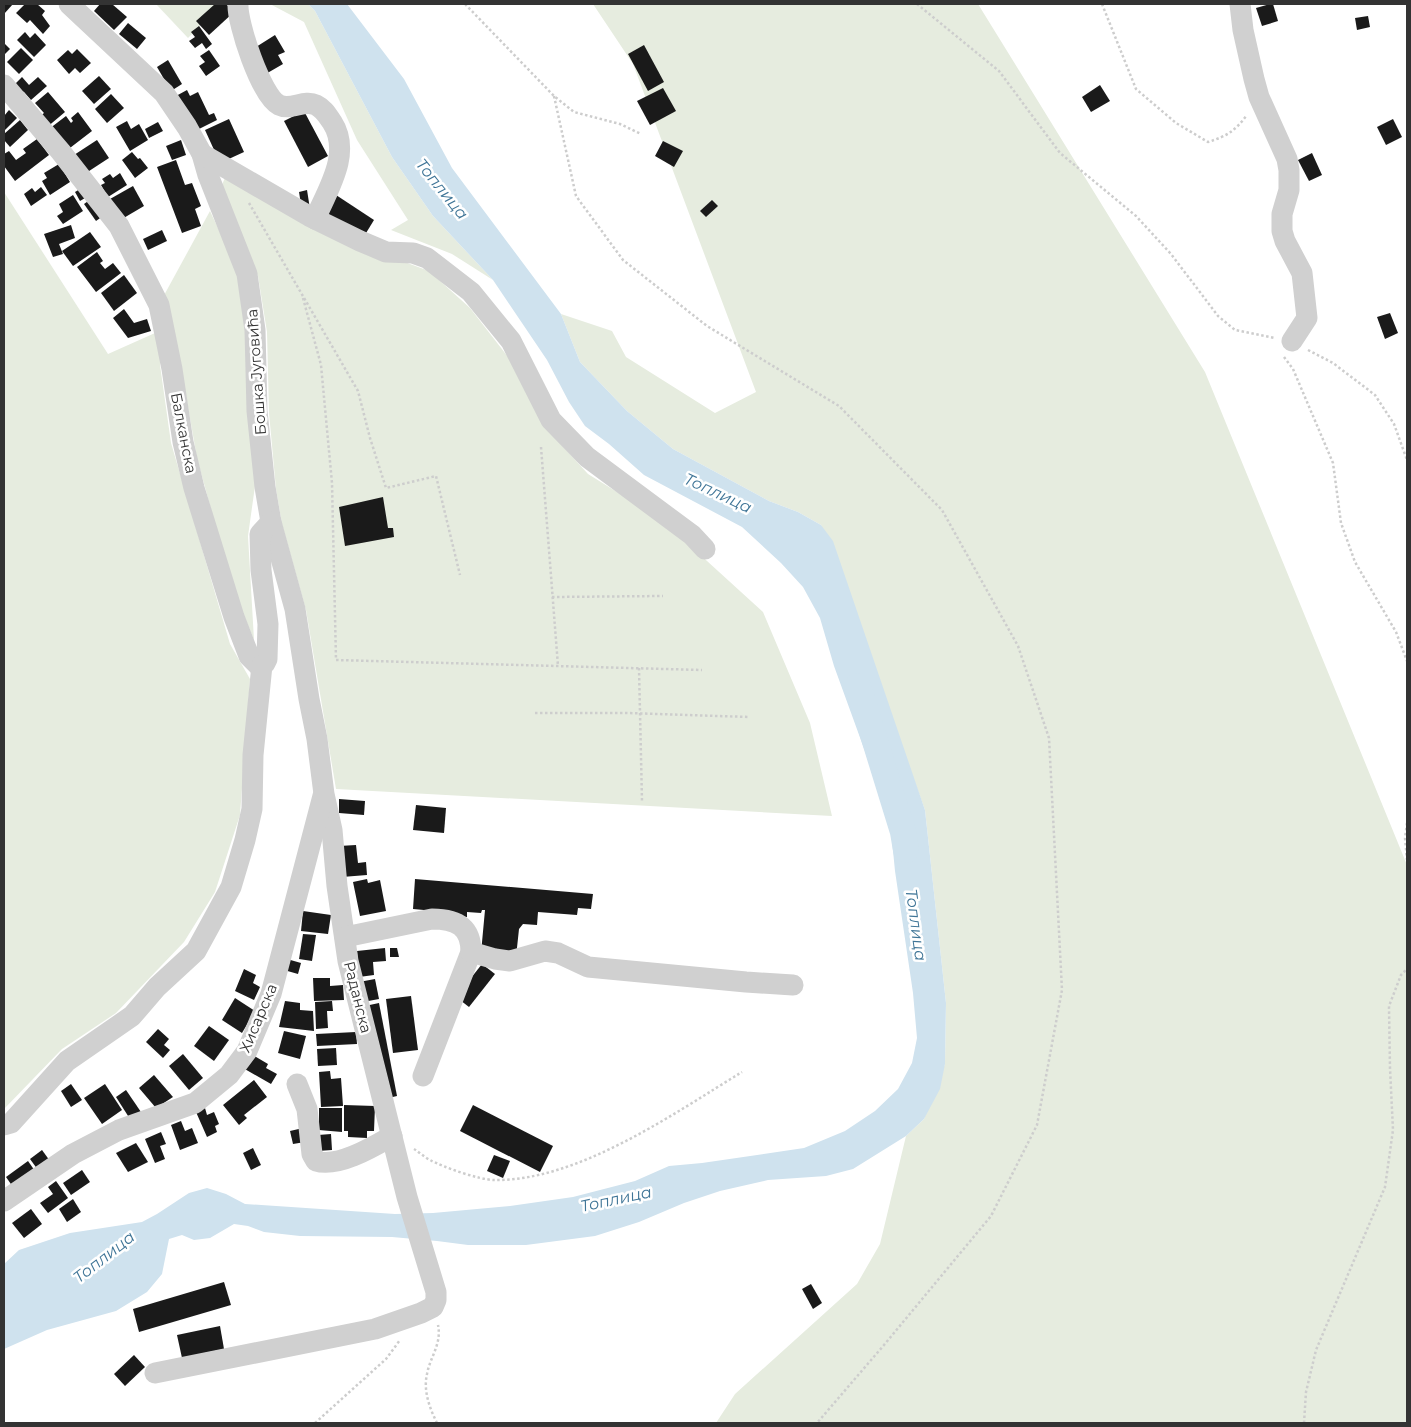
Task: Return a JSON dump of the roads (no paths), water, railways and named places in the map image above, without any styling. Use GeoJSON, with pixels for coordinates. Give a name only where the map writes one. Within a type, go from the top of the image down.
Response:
{"type":"FeatureCollection","features":[{"type":"Feature","properties":{"kind":"street","name":"Бошка Југовића"},"geometry":{"type":"LineString","coordinates":[[70,4],[164,93],[187,127],[202,154],[208,176],[247,274],[255,330],[259,430],[265,487],[271,522],[295,608],[324,794]]}},
{"type":"Feature","properties":{"kind":"street"},"geometry":{"type":"LineString","coordinates":[[238,4],[243,33],[258,76],[270,97],[277,104],[285,107],[307,103],[315,104],[324,111],[335,127],[339,137],[338,165],[315,219]]}},
{"type":"Feature","properties":{"kind":"street"},"geometry":{"type":"LineString","coordinates":[[1240,4],[1249,61],[1259,97],[1287,159],[1289,190],[1282,214],[1282,231],[1285,241],[1302,273],[1307,318],[1283,347]]}},
{"type":"Feature","properties":{"kind":"street","name":"Балканска"},"geometry":{"type":"LineString","coordinates":[[4,85],[61,152],[119,226],[159,305],[172,369],[183,442],[194,488],[223,585],[244,646],[255,664],[262,665]]}},
{"type":"Feature","properties":{"kind":"street"},"geometry":{"type":"LineString","coordinates":[[202,154],[315,219],[386,252],[413,253],[427,258],[472,292],[511,341],[551,420],[587,457],[692,535],[705,549]]}},
{"type":"Feature","properties":{"kind":"street"},"geometry":{"type":"LineString","coordinates":[[4,1125],[11,1123],[67,1061],[132,1016],[157,988],[196,951],[231,887],[246,840],[252,809],[253,755],[262,665],[267,659],[268,624],[261,570],[260,534],[271,522]]}},
{"type":"Feature","properties":{"kind":"street","name":"Раданска"},"geometry":{"type":"LineString","coordinates":[[155,1374],[375,1329],[421,1314],[433,1307],[436,1300],[436,1292],[407,1197],[348,961],[332,830],[324,794]]}},
{"type":"Feature","properties":{"kind":"street","name":"Хисарска"},"geometry":{"type":"LineString","coordinates":[[4,1201],[72,1154],[119,1130],[196,1103],[229,1075],[247,1051],[271,994],[324,794]]}},
{"type":"Feature","properties":{"kind":"street"},"geometry":{"type":"LineString","coordinates":[[345,937],[423,920],[441,919],[456,923],[464,928],[469,938],[471,952],[423,1076]]}},
{"type":"Feature","properties":{"kind":"street"},"geometry":{"type":"LineString","coordinates":[[471,952],[510,961],[545,951],[558,953],[588,967],[793,985]]}},
{"type":"Feature","properties":{"kind":"street"},"geometry":{"type":"LineString","coordinates":[[297,1084],[307,1109],[312,1154],[316,1161],[334,1162],[370,1150],[393,1139]]}},
{"type":"Feature","properties":{"kind":"water"},"geometry":{"type":"Polygon","coordinates":[[[308,4],[347,4],[404,79],[452,168],[561,314],[580,362],[627,411],[673,449],[769,501],[798,512],[821,525],[833,541],[925,810],[946,1003],[945,1064],[940,1089],[924,1119],[906,1136],[853,1169],[826,1176],[768,1180],[720,1191],[684,1203],[639,1222],[595,1236],[526,1245],[468,1245],[392,1237],[300,1236],[264,1232],[248,1226],[234,1224],[210,1238],[194,1240],[182,1235],[169,1239],[162,1274],[147,1292],[116,1311],[47,1330],[4,1349],[4,1264],[19,1250],[70,1233],[142,1222],[189,1193],[207,1188],[226,1194],[245,1204],[395,1214],[433,1213],[510,1206],[573,1197],[635,1181],[669,1166],[804,1148],[845,1131],[875,1111],[898,1089],[912,1063],[917,1038],[913,993],[895,871],[890,820],[834,666],[820,618],[803,587],[781,563],[742,527],[644,475],[585,426],[569,402],[547,360],[493,280],[433,216],[392,157],[315,11],[308,4]],[[861,713],[865,732],[897,817],[902,814],[890,764],[877,735],[861,713]]]}},
{"type":"Feature","properties":{"kind":"waterway","name":"Топлица"},"geometry":{"type":"LineString","coordinates":[[858,686],[903,832],[906,850]]}}]}
